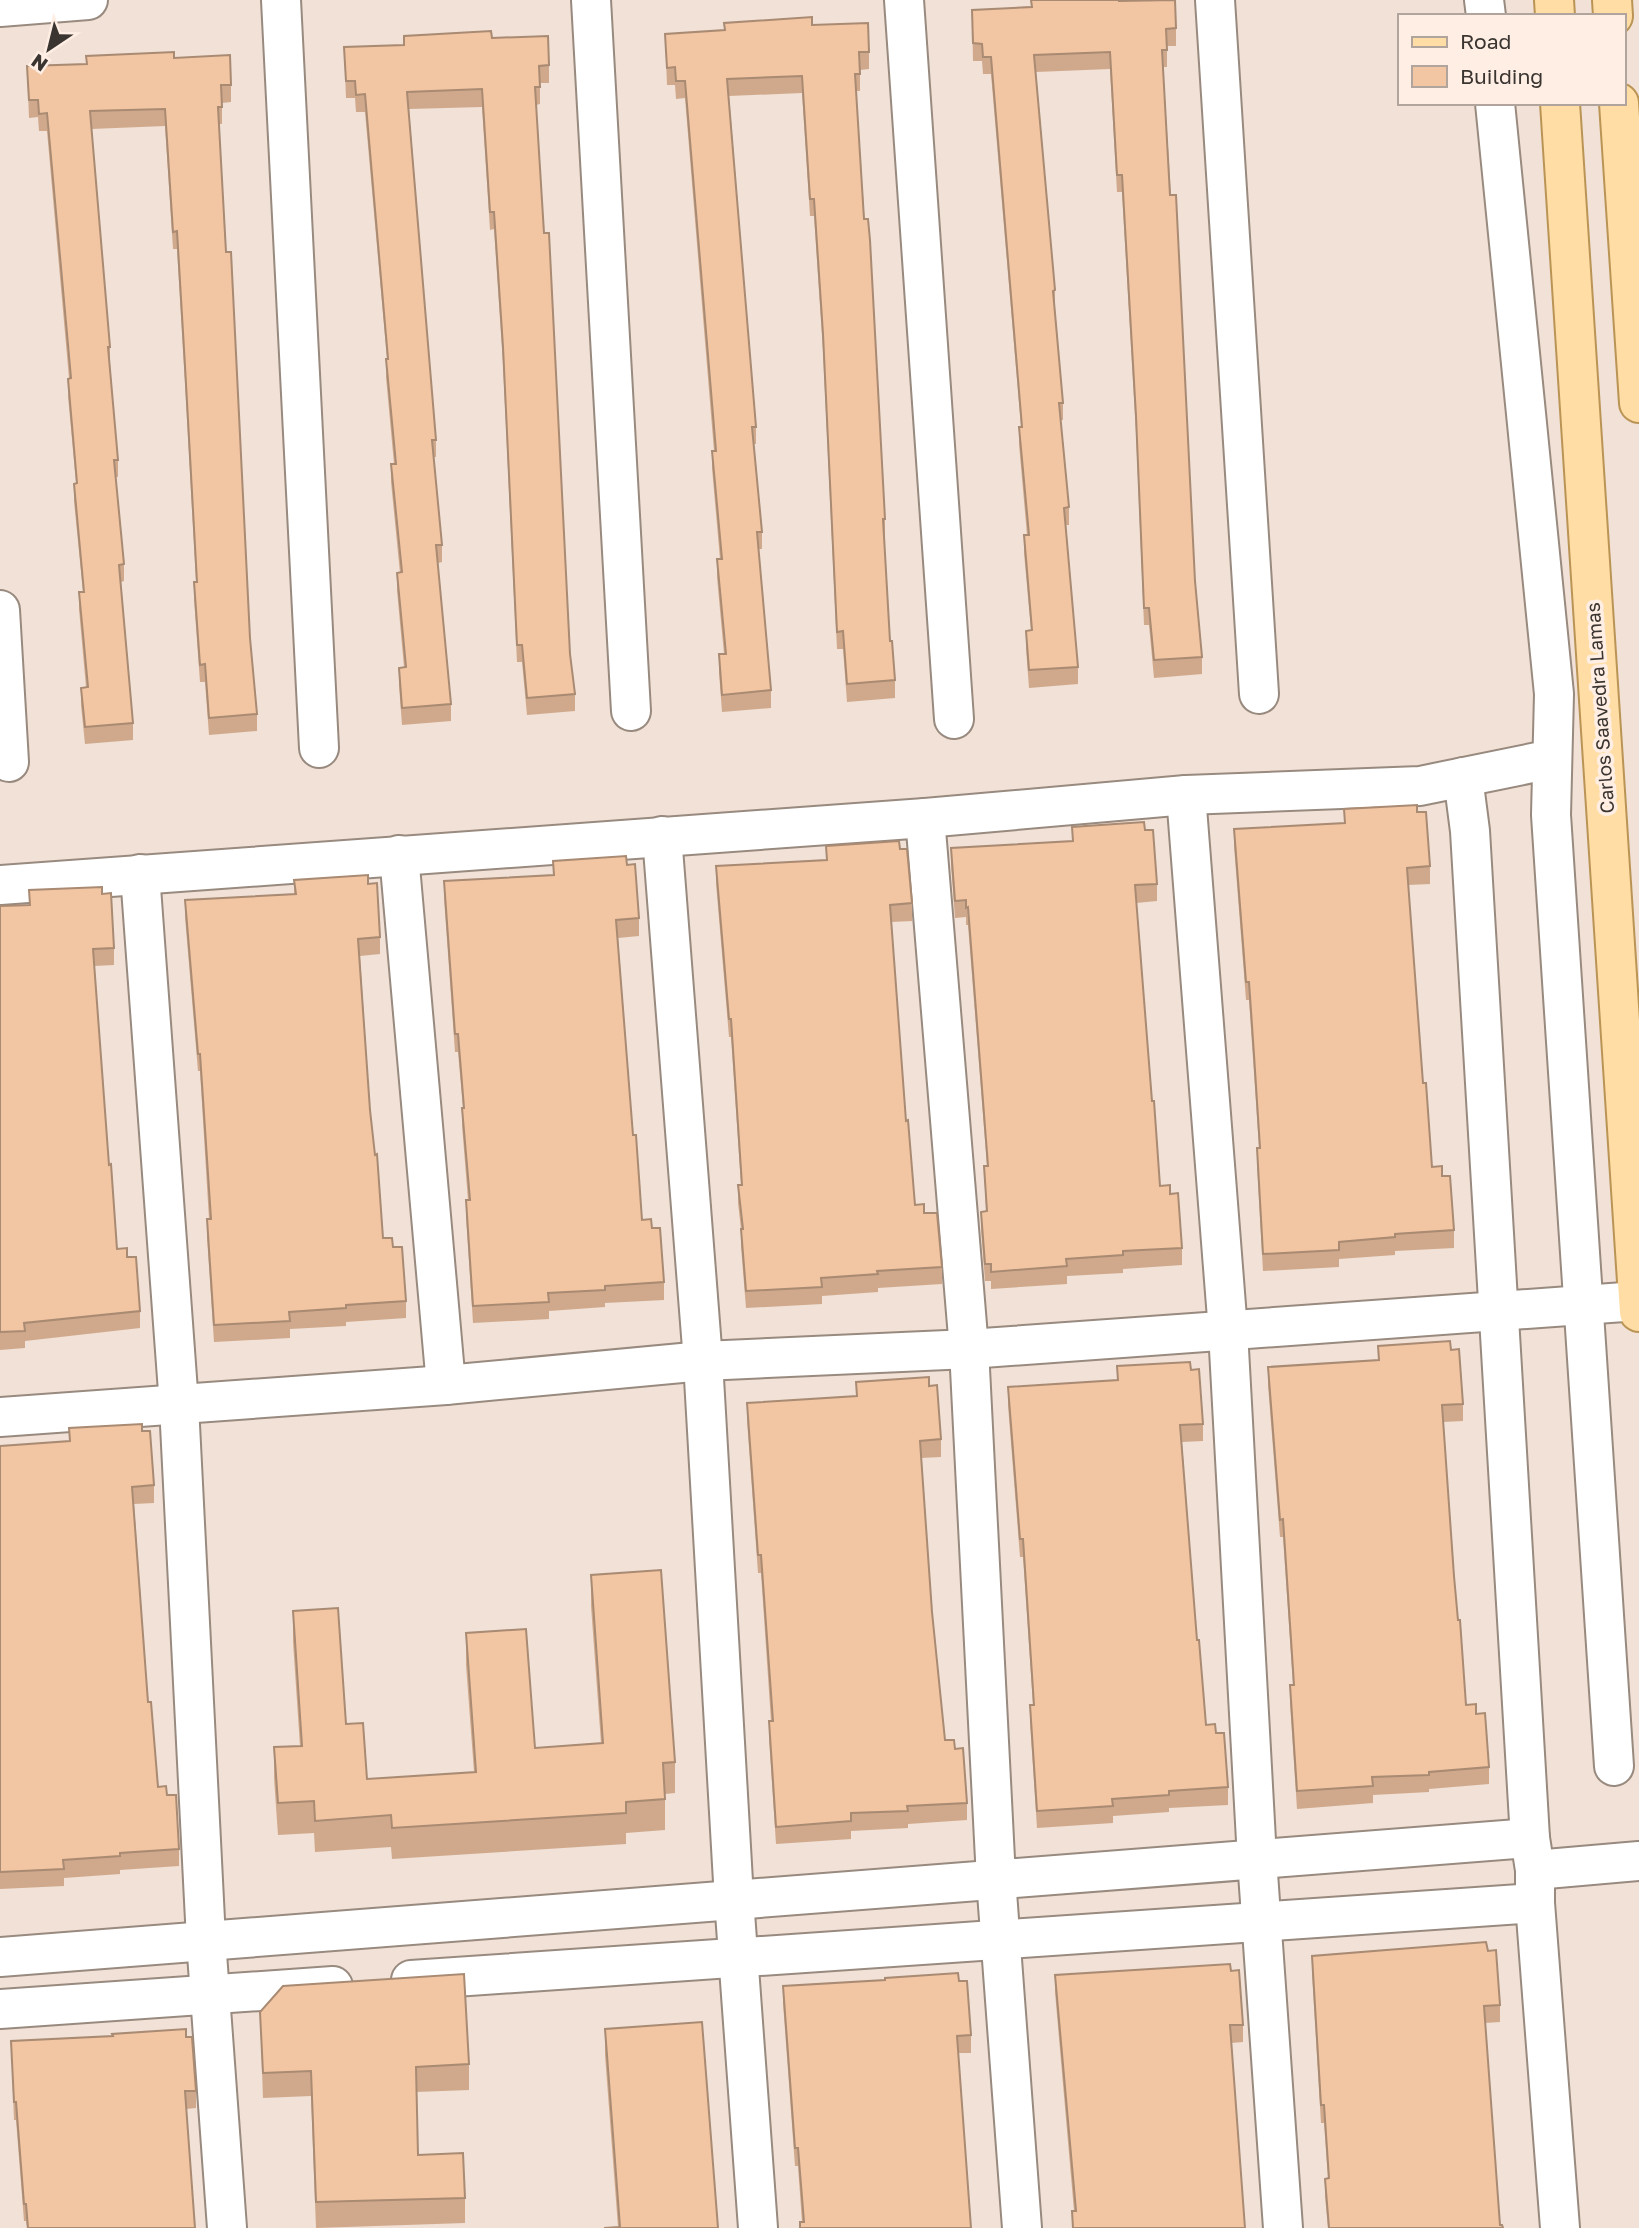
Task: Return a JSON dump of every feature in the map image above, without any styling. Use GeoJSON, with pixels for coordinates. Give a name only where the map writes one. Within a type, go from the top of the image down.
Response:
{"type":"FeatureCollection","features":[{"type":"Feature","properties":{"kind":"main road","name":"Carlos Saavedra Lamas"},"geometry":{"type":"LineString","coordinates":[[1560,105],[1639,1312]]}},
{"type":"Feature","properties":{"kind":"main road"},"geometry":{"type":"LineString","coordinates":[[1619,105],[1639,403]]}},
{"type":"Feature","properties":{"kind":"street"},"geometry":{"type":"LineString","coordinates":[[0,7],[88,0]]}},
{"type":"Feature","properties":{"kind":"street"},"geometry":{"type":"LineString","coordinates":[[281,0],[319,748]]}},
{"type":"Feature","properties":{"kind":"street"},"geometry":{"type":"LineString","coordinates":[[591,0],[631,711]]}},
{"type":"Feature","properties":{"kind":"street"},"geometry":{"type":"LineString","coordinates":[[904,0],[954,719]]}},
{"type":"Feature","properties":{"kind":"street"},"geometry":{"type":"LineString","coordinates":[[1215,0],[1259,694]]}},
{"type":"Feature","properties":{"kind":"street"},"geometry":{"type":"LineString","coordinates":[[1495,105],[1555,694],[1551,815],[1614,1766]]}},
{"type":"Feature","properties":{"kind":"street"},"geometry":{"type":"LineString","coordinates":[[0,610],[9,762]]}},
{"type":"Feature","properties":{"kind":"street"},"geometry":{"type":"LineString","coordinates":[[0,885],[925,818],[1186,795],[1420,786],[1552,759]]}},
{"type":"Feature","properties":{"kind":"street"},"geometry":{"type":"LineString","coordinates":[[1463,777],[1470,831],[1533,1870],[1560,2228]]}},
{"type":"Feature","properties":{"kind":"street"},"geometry":{"type":"LineString","coordinates":[[1186,795],[1228,1331],[1257,1859],[1283,2228]]}},
{"type":"Feature","properties":{"kind":"street"},"geometry":{"type":"LineString","coordinates":[[925,818],[969,1349],[996,1879],[1023,2228]]}},
{"type":"Feature","properties":{"kind":"street"},"geometry":{"type":"LineString","coordinates":[[662,836],[703,1361],[734,1899],[758,2228]]}},
{"type":"Feature","properties":{"kind":"street"},"geometry":{"type":"LineString","coordinates":[[399,855],[446,1385]]}},
{"type":"Feature","properties":{"kind":"street"},"geometry":{"type":"LineString","coordinates":[[140,874],[179,1405],[206,1940],[227,2228]]}},
{"type":"Feature","properties":{"kind":"street"},"geometry":{"type":"LineString","coordinates":[[0,1417],[446,1385],[703,1361],[969,1349],[1638,1301]]}},
{"type":"Feature","properties":{"kind":"street"},"geometry":{"type":"LineString","coordinates":[[0,1957],[1257,1859],[1533,1870]]}},
{"type":"Feature","properties":{"kind":"street"},"geometry":{"type":"LineString","coordinates":[[0,2009],[1261,1921],[1533,1870],[1639,1861]]}},
{"type":"Feature","properties":{"kind":"building"},"geometry":{"type":"Polygon","coordinates":[[[1031,0],[1175,0],[1176,28],[1166,29],[1167,50],[1162,50],[1170,195],[1176,195],[1195,581],[1202,657],[1154,660],[1149,608],[1144,608],[1122,175],[1117,175],[1110,52],[1034,55],[1055,290],[1063,403],[1059,403],[1069,507],[1064,508],[1078,667],[1029,670],[1026,631],[1032,630],[1024,535],[1029,535],[991,57],[983,57],[982,44],[973,43],[972,10],[1032,7],[1031,0]]]}},
{"type":"Feature","properties":{"kind":"building"},"geometry":{"type":"Polygon","coordinates":[[[812,17],[812,25],[868,23],[869,52],[859,52],[860,74],[855,74],[864,219],[868,219],[870,240],[883,519],[895,680],[847,684],[843,631],[837,632],[823,334],[802,76],[727,79],[756,427],[752,427],[762,532],[757,532],[771,690],[722,695],[719,654],[726,654],[717,559],[722,559],[712,451],[716,451],[685,81],[676,81],[675,67],[667,68],[665,34],[725,30],[724,23],[812,17]]]}},
{"type":"Feature","properties":{"kind":"building"},"geometry":{"type":"Polygon","coordinates":[[[491,31],[492,38],[548,36],[549,65],[539,66],[540,87],[535,87],[544,233],[549,233],[570,654],[575,694],[527,698],[522,645],[517,645],[503,347],[482,89],[407,92],[436,440],[432,440],[442,545],[436,545],[451,704],[402,708],[399,668],[406,667],[397,573],[402,572],[391,464],[396,464],[365,94],[356,95],[355,81],[346,81],[344,47],[404,45],[404,36],[491,31]]]}},
{"type":"Feature","properties":{"kind":"building"},"geometry":{"type":"Polygon","coordinates":[[[174,52],[174,58],[230,55],[231,85],[221,85],[222,107],[218,107],[226,252],[231,252],[250,638],[257,714],[209,718],[205,664],[200,665],[177,231],[173,232],[165,109],[90,111],[118,460],[114,460],[124,564],[119,565],[133,723],[85,727],[81,688],[88,687],[79,592],[84,592],[74,484],[77,483],[68,379],[71,378],[47,113],[39,114],[38,100],[29,100],[27,66],[87,64],[86,56],[174,52]]]}},
{"type":"Feature","properties":{"kind":"building"},"geometry":{"type":"Polygon","coordinates":[[[1417,805],[1417,812],[1426,812],[1430,866],[1407,868],[1423,1083],[1426,1083],[1432,1167],[1442,1166],[1442,1176],[1450,1176],[1454,1230],[1395,1234],[1395,1237],[1339,1242],[1339,1250],[1263,1254],[1254,1055],[1234,829],[1345,823],[1344,809],[1417,805]]]}},
{"type":"Feature","properties":{"kind":"building"},"geometry":{"type":"Polygon","coordinates":[[[1144,822],[1145,830],[1153,830],[1157,884],[1135,885],[1152,1101],[1160,1186],[1170,1185],[1170,1194],[1178,1193],[1182,1248],[1123,1251],[1123,1255],[1066,1259],[1067,1266],[991,1272],[991,1264],[985,1264],[981,1212],[987,1211],[984,1166],[988,1166],[968,907],[966,908],[966,900],[955,901],[951,848],[1073,841],[1072,827],[1144,822]]]}},
{"type":"Feature","properties":{"kind":"building"},"geometry":{"type":"Polygon","coordinates":[[[899,841],[900,849],[907,849],[912,903],[890,905],[906,1121],[908,1120],[915,1205],[924,1204],[924,1213],[937,1213],[942,1267],[821,1278],[822,1287],[746,1291],[738,1185],[742,1185],[731,1019],[716,866],[827,860],[826,846],[899,841]]]}},
{"type":"Feature","properties":{"kind":"building"},"geometry":{"type":"Polygon","coordinates":[[[626,856],[627,865],[635,864],[639,918],[616,920],[633,1135],[636,1135],[642,1220],[651,1219],[652,1228],[660,1228],[664,1282],[605,1286],[605,1290],[548,1293],[549,1302],[473,1306],[466,1200],[470,1200],[464,1108],[458,1034],[455,1034],[444,881],[554,875],[553,861],[626,856]]]}},
{"type":"Feature","properties":{"kind":"building"},"geometry":{"type":"Polygon","coordinates":[[[368,875],[368,884],[377,883],[380,937],[358,939],[370,1110],[375,1155],[377,1154],[383,1238],[392,1238],[393,1247],[402,1247],[406,1301],[289,1312],[290,1321],[214,1325],[207,1219],[211,1219],[200,1054],[185,900],[296,894],[294,880],[368,875]]]}},
{"type":"Feature","properties":{"kind":"building"},"geometry":{"type":"Polygon","coordinates":[[[102,887],[102,894],[111,893],[114,948],[93,949],[109,1165],[111,1164],[117,1249],[127,1248],[127,1257],[136,1257],[140,1311],[24,1323],[25,1331],[0,1332],[0,906],[30,905],[29,890],[102,887]]]}},
{"type":"Feature","properties":{"kind":"building"},"geometry":{"type":"Polygon","coordinates":[[[1450,1341],[1451,1350],[1459,1349],[1463,1404],[1442,1405],[1458,1620],[1466,1705],[1476,1704],[1476,1714],[1485,1713],[1489,1767],[1429,1772],[1429,1775],[1372,1777],[1373,1786],[1297,1791],[1290,1685],[1294,1685],[1283,1519],[1280,1520],[1268,1367],[1379,1360],[1378,1346],[1450,1341]]]}},
{"type":"Feature","properties":{"kind":"building"},"geometry":{"type":"Polygon","coordinates":[[[1190,1362],[1191,1370],[1199,1369],[1203,1424],[1180,1425],[1197,1640],[1206,1725],[1215,1724],[1216,1733],[1224,1733],[1228,1787],[1112,1799],[1113,1806],[1037,1811],[1030,1705],[1034,1705],[1023,1539],[1020,1539],[1008,1387],[1118,1380],[1117,1366],[1190,1362]]]}},
{"type":"Feature","properties":{"kind":"building"},"geometry":{"type":"Polygon","coordinates":[[[929,1377],[929,1386],[937,1385],[941,1439],[920,1441],[932,1612],[945,1740],[954,1740],[955,1749],[963,1748],[967,1803],[907,1806],[908,1811],[851,1813],[851,1821],[776,1827],[769,1721],[773,1721],[747,1403],[857,1396],[856,1382],[929,1377]]]}},
{"type":"Feature","properties":{"kind":"building"},"geometry":{"type":"Polygon","coordinates":[[[142,1424],[142,1431],[150,1431],[154,1485],[132,1487],[148,1702],[151,1702],[158,1787],[166,1786],[167,1795],[176,1795],[179,1849],[63,1860],[64,1869],[0,1872],[0,1446],[70,1441],[69,1428],[142,1424]]]}},
{"type":"Feature","properties":{"kind":"building"},"geometry":{"type":"Polygon","coordinates":[[[661,1570],[675,1762],[663,1763],[665,1799],[626,1802],[626,1813],[392,1828],[391,1815],[315,1821],[314,1801],[278,1803],[274,1747],[302,1746],[293,1611],[338,1608],[346,1724],[363,1723],[367,1779],[476,1772],[466,1633],[526,1629],[535,1748],[603,1743],[591,1575],[661,1570]]]}},
{"type":"Feature","properties":{"kind":"building"},"geometry":{"type":"Polygon","coordinates":[[[1486,1942],[1488,1951],[1496,1950],[1500,2005],[1484,2006],[1500,2225],[1503,2228],[1329,2228],[1325,2179],[1329,2178],[1324,2105],[1321,2105],[1312,1956],[1486,1942]]]}},
{"type":"Feature","properties":{"kind":"building"},"geometry":{"type":"Polygon","coordinates":[[[1230,1964],[1231,1971],[1239,1970],[1243,2025],[1230,2025],[1245,2228],[1073,2228],[1072,2211],[1076,2211],[1055,1975],[1230,1964]]]}},
{"type":"Feature","properties":{"kind":"building"},"geometry":{"type":"Polygon","coordinates":[[[958,1973],[959,1981],[967,1981],[971,2035],[957,2036],[971,2228],[800,2228],[800,2222],[804,2222],[798,2148],[795,2148],[783,1986],[958,1973]]]}},
{"type":"Feature","properties":{"kind":"building"},"geometry":{"type":"Polygon","coordinates":[[[464,1974],[469,2064],[416,2067],[418,2155],[463,2153],[465,2198],[316,2202],[311,2071],[263,2073],[260,2012],[283,1986],[464,1974]]]}},
{"type":"Feature","properties":{"kind":"building"},"geometry":{"type":"Polygon","coordinates":[[[702,2022],[718,2228],[604,2228],[620,2227],[605,2029],[702,2022]]]}},
{"type":"Feature","properties":{"kind":"building"},"geometry":{"type":"Polygon","coordinates":[[[186,2029],[186,2037],[192,2037],[196,2091],[185,2091],[195,2228],[28,2228],[14,2102],[11,2041],[186,2029]]]}}]}
